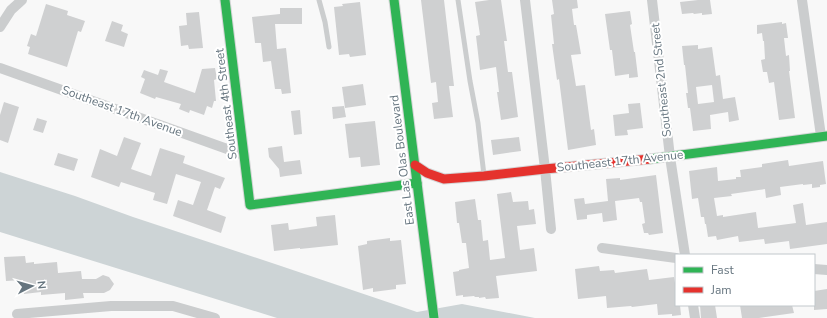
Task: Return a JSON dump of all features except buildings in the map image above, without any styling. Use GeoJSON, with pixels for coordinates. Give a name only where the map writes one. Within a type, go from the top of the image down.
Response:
{"type":"FeatureCollection","features":[{"type":"Feature","properties":{"kind":"street"},"geometry":{"type":"LineString","coordinates":[[0,27],[11,10],[22,0]]}},
{"type":"Feature","properties":{"kind":"street","name":"Southeast 4th Street"},"geometry":{"type":"LineString","coordinates":[[225,0],[250,205],[417,183]]}},
{"type":"Feature","properties":{"kind":"street","name":"East Las Olas Boulevard"},"geometry":{"type":"LineString","coordinates":[[394,0],[434,318]]}},
{"type":"Feature","properties":{"kind":"street"},"geometry":{"type":"LineString","coordinates":[[525,0],[551,229]]}},
{"type":"Feature","properties":{"kind":"street","name":"Southeast 2nd Street"},"geometry":{"type":"LineString","coordinates":[[652,0],[670,156],[685,254]]}},
{"type":"Feature","properties":{"kind":"street"},"geometry":{"type":"LineString","coordinates":[[802,0],[824,136]]}},
{"type":"Feature","properties":{"kind":"street","name":"Southeast 17th Avenue"},"geometry":{"type":"LineString","coordinates":[[0,68],[244,155]]}},
{"type":"Feature","properties":{"kind":"street","name":"Southeast 17th Avenue"},"geometry":{"type":"LineString","coordinates":[[415,165],[427,173],[444,179],[670,156],[824,136]]}},
{"type":"Feature","properties":{"kind":"street"},"geometry":{"type":"LineString","coordinates":[[602,248],[675,258]]}},
{"type":"Feature","properties":{"kind":"street"},"geometry":{"type":"LineString","coordinates":[[815,269],[827,270]]}},
{"type":"Feature","properties":{"kind":"street"},"geometry":{"type":"LineString","coordinates":[[17,314],[111,306],[173,306],[215,318]]}},
{"type":"Feature","properties":{"kind":"street"},"geometry":{"type":"LineString","coordinates":[[693,306],[695,318]]}},
{"type":"Feature","properties":{"kind":"lane"},"geometry":{"type":"LineString","coordinates":[[319,0],[325,22],[329,47]]}},
{"type":"Feature","properties":{"kind":"lane"},"geometry":{"type":"LineString","coordinates":[[458,0],[478,123],[484,176]]}},
{"type":"Feature","properties":{"kind":"shaded area"},"geometry":{"type":"Polygon","coordinates":[[[0,172],[417,312],[462,304],[535,318],[277,318],[0,232],[0,172]]]}},
{"type":"Feature","properties":{"kind":"traffic: fast"},"geometry":{"type":"LineString","coordinates":[[225,0],[250,205],[417,183]]}},
{"type":"Feature","properties":{"kind":"traffic: fast"},"geometry":{"type":"LineString","coordinates":[[394,0],[434,318]]}},
{"type":"Feature","properties":{"kind":"traffic: fast"},"geometry":{"type":"LineString","coordinates":[[650,159],[827,136]]}},
{"type":"Feature","properties":{"kind":"traffic: jam"},"geometry":{"type":"LineString","coordinates":[[415,165],[427,173],[444,179],[650,159]]}}]}
